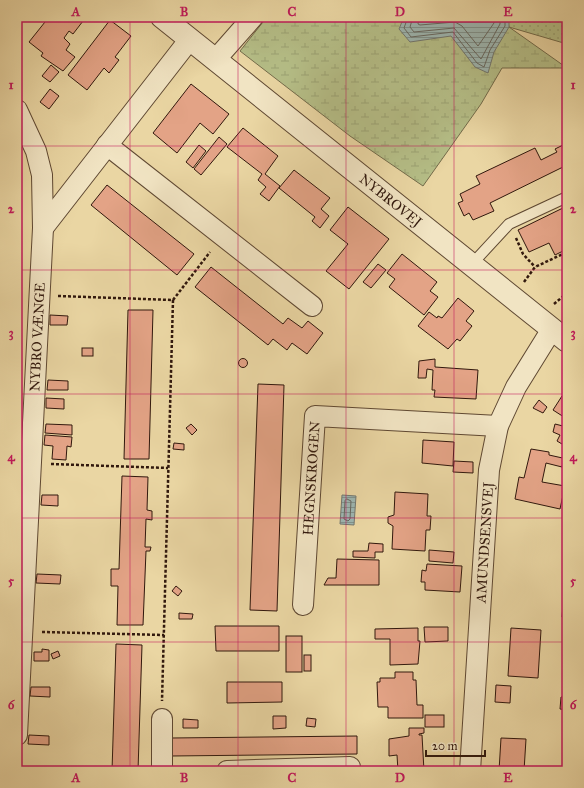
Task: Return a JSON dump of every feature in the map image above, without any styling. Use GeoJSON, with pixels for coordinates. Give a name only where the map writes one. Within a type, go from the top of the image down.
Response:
{"type":"FeatureCollection","features":[{"type":"Feature","properties":{"kind":"street","name":"NYBROVEJ"},"geometry":{"type":"LineString","coordinates":[[162,17],[560,335]]}},
{"type":"Feature","properties":{"kind":"street"},"geometry":{"type":"LineString","coordinates":[[216,59],[253,17]]}},
{"type":"Feature","properties":{"kind":"street"},"geometry":{"type":"LineString","coordinates":[[43,228],[190,39]]}},
{"type":"Feature","properties":{"kind":"street","name":"NYBRO VÆNGE"},"geometry":{"type":"LineString","coordinates":[[17,110],[36,152],[42,175],[43,228],[17,735]]}},
{"type":"Feature","properties":{"kind":"street"},"geometry":{"type":"LineString","coordinates":[[107,145],[312,306]]}},
{"type":"Feature","properties":{"kind":"street","name":"AMUNDSENSVEJ"},"geometry":{"type":"LineString","coordinates":[[470,771],[489,470],[498,426],[516,387],[560,335]]}},
{"type":"Feature","properties":{"kind":"street","name":"HEGNSKROGEN"},"geometry":{"type":"LineString","coordinates":[[303,605],[314,416],[498,426]]}},
{"type":"Feature","properties":{"kind":"street"},"geometry":{"type":"LineString","coordinates":[[162,719],[162,771]]}},
{"type":"Feature","properties":{"kind":"street"},"geometry":{"type":"LineString","coordinates":[[227,771],[350,768]]}},
{"type":"Feature","properties":{"kind":"lane"},"geometry":{"type":"LineString","coordinates":[[472,264],[509,224],[567,197]]}},
{"type":"Feature","properties":{"kind":"path"},"geometry":{"type":"LineString","coordinates":[[509,224],[523,254],[535,267]]}},
{"type":"Feature","properties":{"kind":"path"},"geometry":{"type":"LineString","coordinates":[[162,719],[173,300],[222,236]]}},
{"type":"Feature","properties":{"kind":"path"},"geometry":{"type":"LineString","coordinates":[[512,296],[535,267],[567,252]]}},
{"type":"Feature","properties":{"kind":"path"},"geometry":{"type":"LineString","coordinates":[[39,295],[173,300]]}},
{"type":"Feature","properties":{"kind":"path"},"geometry":{"type":"LineString","coordinates":[[31,463],[168,468]]}},
{"type":"Feature","properties":{"kind":"path"},"geometry":{"type":"LineString","coordinates":[[22,631],[164,635]]}},
{"type":"Feature","properties":{"kind":"green space"},"geometry":{"type":"Polygon","coordinates":[[[267,17],[509,17],[509,27],[567,68],[502,68],[481,104],[423,186],[350,136],[240,51],[267,17]]]}},
{"type":"Feature","properties":{"kind":"green space"},"geometry":{"type":"Polygon","coordinates":[[[507,17],[567,17],[567,44],[509,27],[507,17]]]}},
{"type":"Feature","properties":{"kind":"water"},"geometry":{"type":"Polygon","coordinates":[[[404,17],[509,17],[509,27],[494,52],[488,73],[475,67],[451,36],[410,42],[399,29],[404,17]]]}},
{"type":"Feature","properties":{"kind":"water"},"geometry":{"type":"Polygon","coordinates":[[[342,495],[356,496],[354,525],[340,524],[342,495]]]}},
{"type":"Feature","properties":{"kind":"building"},"geometry":{"type":"Polygon","coordinates":[[[49,17],[77,17],[83,21],[73,34],[69,31],[64,38],[70,44],[66,50],[75,57],[63,71],[41,56],[43,53],[29,42],[49,17]]]}},
{"type":"Feature","properties":{"kind":"building"},"geometry":{"type":"Polygon","coordinates":[[[110,20],[131,36],[115,57],[119,60],[109,73],[104,68],[87,90],[68,75],[110,20]]]}},
{"type":"Feature","properties":{"kind":"building"},"geometry":{"type":"Polygon","coordinates":[[[51,65],[59,72],[50,82],[42,76],[51,65]]]}},
{"type":"Feature","properties":{"kind":"building"},"geometry":{"type":"Polygon","coordinates":[[[191,84],[229,114],[213,134],[200,123],[177,153],[153,133],[191,84]]]}},
{"type":"Feature","properties":{"kind":"building"},"geometry":{"type":"Polygon","coordinates":[[[50,89],[59,96],[49,109],[40,102],[50,89]]]}},
{"type":"Feature","properties":{"kind":"building"},"geometry":{"type":"Polygon","coordinates":[[[243,128],[278,156],[265,174],[280,186],[269,201],[260,194],[266,187],[258,180],[262,174],[227,147],[243,128]]]}},
{"type":"Feature","properties":{"kind":"building"},"geometry":{"type":"Polygon","coordinates":[[[219,137],[227,144],[201,175],[194,169],[219,137]]]}},
{"type":"Feature","properties":{"kind":"building"},"geometry":{"type":"Polygon","coordinates":[[[567,143],[567,175],[563,167],[490,203],[494,211],[473,220],[469,213],[464,216],[458,203],[463,201],[460,194],[480,184],[476,176],[535,148],[541,160],[557,152],[555,149],[567,143]]]}},
{"type":"Feature","properties":{"kind":"building"},"geometry":{"type":"Polygon","coordinates":[[[199,145],[206,151],[193,168],[186,162],[199,145]]]}},
{"type":"Feature","properties":{"kind":"building"},"geometry":{"type":"Polygon","coordinates":[[[294,170],[330,198],[321,209],[329,216],[320,228],[312,221],[315,217],[279,188],[294,170]]]}},
{"type":"Feature","properties":{"kind":"building"},"geometry":{"type":"Polygon","coordinates":[[[107,185],[194,254],[177,275],[91,205],[107,185]]]}},
{"type":"Feature","properties":{"kind":"building"},"geometry":{"type":"Polygon","coordinates":[[[567,206],[567,249],[555,255],[549,243],[529,252],[518,230],[567,206]]]}},
{"type":"Feature","properties":{"kind":"building"},"geometry":{"type":"Polygon","coordinates":[[[348,207],[389,239],[349,289],[326,271],[348,244],[330,230],[348,207]]]}},
{"type":"Feature","properties":{"kind":"building"},"geometry":{"type":"Polygon","coordinates":[[[402,254],[437,282],[430,291],[438,297],[424,315],[389,287],[395,279],[387,273],[402,254]]]}},
{"type":"Feature","properties":{"kind":"building"},"geometry":{"type":"Polygon","coordinates":[[[378,264],[386,270],[371,288],[363,282],[378,264]]]}},
{"type":"Feature","properties":{"kind":"building"},"geometry":{"type":"Polygon","coordinates":[[[211,267],[283,324],[288,318],[302,328],[308,321],[323,333],[307,354],[292,343],[287,350],[273,339],[268,345],[195,287],[211,267]]]}},
{"type":"Feature","properties":{"kind":"building"},"geometry":{"type":"Polygon","coordinates":[[[458,298],[474,311],[466,321],[472,326],[460,341],[457,339],[448,349],[418,326],[429,312],[437,318],[438,316],[442,318],[458,298]]]}},
{"type":"Feature","properties":{"kind":"building"},"geometry":{"type":"Polygon","coordinates":[[[128,310],[153,310],[149,459],[124,459],[128,310]]]}},
{"type":"Feature","properties":{"kind":"building"},"geometry":{"type":"Polygon","coordinates":[[[50,315],[68,316],[67,325],[50,325],[50,315]]]}},
{"type":"Feature","properties":{"kind":"building"},"geometry":{"type":"Polygon","coordinates":[[[82,348],[93,348],[93,356],[82,356],[82,348]]]}},
{"type":"Feature","properties":{"kind":"building"},"geometry":{"type":"Polygon","coordinates":[[[243,358],[248,363],[243,368],[238,363],[243,358]]]}},
{"type":"Feature","properties":{"kind":"building"},"geometry":{"type":"Polygon","coordinates":[[[435,359],[435,367],[478,370],[476,399],[434,397],[435,390],[432,390],[433,370],[427,369],[426,378],[418,378],[419,361],[435,359]]]}},
{"type":"Feature","properties":{"kind":"building"},"geometry":{"type":"Polygon","coordinates":[[[48,380],[68,381],[68,390],[47,390],[48,380]]]}},
{"type":"Feature","properties":{"kind":"building"},"geometry":{"type":"Polygon","coordinates":[[[258,384],[284,385],[277,611],[250,610],[258,384]]]}},
{"type":"Feature","properties":{"kind":"building"},"geometry":{"type":"Polygon","coordinates":[[[562,396],[567,399],[567,419],[553,410],[562,396]]]}},
{"type":"Feature","properties":{"kind":"building"},"geometry":{"type":"Polygon","coordinates":[[[46,398],[64,399],[64,409],[46,408],[46,398]]]}},
{"type":"Feature","properties":{"kind":"building"},"geometry":{"type":"Polygon","coordinates":[[[539,400],[547,407],[543,413],[533,408],[539,400]]]}},
{"type":"Feature","properties":{"kind":"building"},"geometry":{"type":"Polygon","coordinates":[[[46,424],[72,425],[72,435],[45,433],[46,424]]]}},
{"type":"Feature","properties":{"kind":"building"},"geometry":{"type":"Polygon","coordinates":[[[191,424],[197,430],[192,435],[186,428],[191,424]]]}},
{"type":"Feature","properties":{"kind":"building"},"geometry":{"type":"Polygon","coordinates":[[[555,424],[567,427],[567,447],[557,441],[560,435],[553,432],[555,424]]]}},
{"type":"Feature","properties":{"kind":"building"},"geometry":{"type":"Polygon","coordinates":[[[45,435],[72,437],[71,447],[67,446],[66,460],[52,459],[53,446],[44,445],[45,435]]]}},
{"type":"Feature","properties":{"kind":"building"},"geometry":{"type":"Polygon","coordinates":[[[423,440],[454,442],[453,466],[422,463],[423,440]]]}},
{"type":"Feature","properties":{"kind":"building"},"geometry":{"type":"Polygon","coordinates":[[[174,443],[184,444],[184,450],[173,449],[174,443]]]}},
{"type":"Feature","properties":{"kind":"building"},"geometry":{"type":"Polygon","coordinates":[[[531,449],[549,452],[549,455],[567,459],[567,463],[563,462],[562,467],[546,463],[542,482],[565,486],[560,509],[515,499],[519,477],[524,478],[531,449]]]}},
{"type":"Feature","properties":{"kind":"building"},"geometry":{"type":"Polygon","coordinates":[[[454,461],[473,462],[473,473],[453,472],[454,461]]]}},
{"type":"Feature","properties":{"kind":"building"},"geometry":{"type":"Polygon","coordinates":[[[122,476],[148,477],[147,510],[152,511],[152,520],[146,519],[145,547],[151,547],[150,551],[146,551],[143,625],[117,625],[118,586],[111,586],[111,569],[119,569],[122,476]]]}},
{"type":"Feature","properties":{"kind":"building"},"geometry":{"type":"Polygon","coordinates":[[[395,492],[428,494],[427,516],[431,516],[430,530],[426,530],[425,551],[392,549],[393,526],[388,523],[388,517],[394,515],[395,492]]]}},
{"type":"Feature","properties":{"kind":"building"},"geometry":{"type":"Polygon","coordinates":[[[42,495],[58,495],[58,506],[41,505],[42,495]]]}},
{"type":"Feature","properties":{"kind":"building"},"geometry":{"type":"Polygon","coordinates":[[[369,543],[383,544],[383,552],[375,552],[375,558],[353,557],[353,551],[368,551],[369,543]]]}},
{"type":"Feature","properties":{"kind":"building"},"geometry":{"type":"Polygon","coordinates":[[[429,550],[454,552],[453,563],[429,561],[429,550]]]}},
{"type":"Feature","properties":{"kind":"building"},"geometry":{"type":"Polygon","coordinates":[[[337,559],[379,560],[379,585],[324,585],[328,578],[336,578],[337,559]]]}},
{"type":"Feature","properties":{"kind":"building"},"geometry":{"type":"Polygon","coordinates":[[[427,564],[462,566],[460,592],[425,590],[425,582],[421,582],[422,570],[426,571],[427,564]]]}},
{"type":"Feature","properties":{"kind":"building"},"geometry":{"type":"Polygon","coordinates":[[[37,574],[61,575],[60,584],[36,583],[37,574]]]}},
{"type":"Feature","properties":{"kind":"building"},"geometry":{"type":"Polygon","coordinates":[[[176,586],[182,591],[178,596],[172,591],[176,586]]]}},
{"type":"Feature","properties":{"kind":"building"},"geometry":{"type":"Polygon","coordinates":[[[563,605],[567,605],[567,617],[562,617],[563,605]]]}},
{"type":"Feature","properties":{"kind":"building"},"geometry":{"type":"Polygon","coordinates":[[[179,613],[193,614],[192,619],[179,619],[179,613]]]}},
{"type":"Feature","properties":{"kind":"building"},"geometry":{"type":"Polygon","coordinates":[[[215,626],[279,626],[279,651],[216,651],[215,626]]]}},
{"type":"Feature","properties":{"kind":"building"},"geometry":{"type":"Polygon","coordinates":[[[424,627],[448,627],[448,641],[425,642],[424,627]]]}},
{"type":"Feature","properties":{"kind":"building"},"geometry":{"type":"Polygon","coordinates":[[[418,628],[418,641],[420,641],[418,664],[390,665],[390,639],[375,639],[375,629],[418,628]]]}},
{"type":"Feature","properties":{"kind":"building"},"geometry":{"type":"Polygon","coordinates":[[[511,628],[541,630],[538,678],[508,676],[511,628]]]}},
{"type":"Feature","properties":{"kind":"building"},"geometry":{"type":"Polygon","coordinates":[[[286,636],[302,636],[302,672],[286,672],[286,636]]]}},
{"type":"Feature","properties":{"kind":"building"},"geometry":{"type":"Polygon","coordinates":[[[116,644],[142,645],[138,771],[112,771],[116,644]]]}},
{"type":"Feature","properties":{"kind":"building"},"geometry":{"type":"Polygon","coordinates":[[[42,649],[49,650],[49,661],[34,661],[34,652],[42,652],[42,649]]]}},
{"type":"Feature","properties":{"kind":"building"},"geometry":{"type":"Polygon","coordinates":[[[58,651],[60,656],[53,659],[51,654],[58,651]]]}},
{"type":"Feature","properties":{"kind":"building"},"geometry":{"type":"Polygon","coordinates":[[[304,655],[311,655],[311,671],[304,671],[304,655]]]}},
{"type":"Feature","properties":{"kind":"building"},"geometry":{"type":"Polygon","coordinates":[[[395,672],[413,672],[413,680],[416,680],[417,705],[423,705],[423,718],[388,718],[388,707],[378,707],[377,682],[380,682],[380,678],[395,678],[395,672]]]}},
{"type":"Feature","properties":{"kind":"building"},"geometry":{"type":"Polygon","coordinates":[[[227,682],[282,682],[282,702],[227,703],[227,682]]]}},
{"type":"Feature","properties":{"kind":"building"},"geometry":{"type":"Polygon","coordinates":[[[496,685],[511,686],[510,703],[495,702],[496,685]]]}},
{"type":"Feature","properties":{"kind":"building"},"geometry":{"type":"Polygon","coordinates":[[[31,687],[50,687],[50,697],[30,696],[31,687]]]}},
{"type":"Feature","properties":{"kind":"building"},"geometry":{"type":"Polygon","coordinates":[[[561,697],[567,697],[567,710],[560,709],[561,697]]]}},
{"type":"Feature","properties":{"kind":"building"},"geometry":{"type":"Polygon","coordinates":[[[425,715],[444,715],[444,727],[425,727],[425,715]]]}},
{"type":"Feature","properties":{"kind":"building"},"geometry":{"type":"Polygon","coordinates":[[[273,716],[286,716],[286,728],[273,729],[273,716]]]}},
{"type":"Feature","properties":{"kind":"building"},"geometry":{"type":"Polygon","coordinates":[[[307,718],[316,719],[315,727],[306,726],[307,718]]]}},
{"type":"Feature","properties":{"kind":"building"},"geometry":{"type":"Polygon","coordinates":[[[183,719],[198,720],[198,728],[183,728],[183,719]]]}},
{"type":"Feature","properties":{"kind":"building"},"geometry":{"type":"Polygon","coordinates":[[[409,728],[424,728],[424,733],[419,735],[422,735],[424,771],[398,771],[397,755],[389,756],[389,739],[409,736],[409,728]]]}},
{"type":"Feature","properties":{"kind":"building"},"geometry":{"type":"Polygon","coordinates":[[[29,735],[49,736],[49,745],[28,744],[29,735]]]}},
{"type":"Feature","properties":{"kind":"building"},"geometry":{"type":"Polygon","coordinates":[[[357,736],[357,754],[171,756],[171,738],[357,736]]]}},
{"type":"Feature","properties":{"kind":"building"},"geometry":{"type":"Polygon","coordinates":[[[501,738],[526,739],[524,771],[499,771],[501,738]]]}}]}
